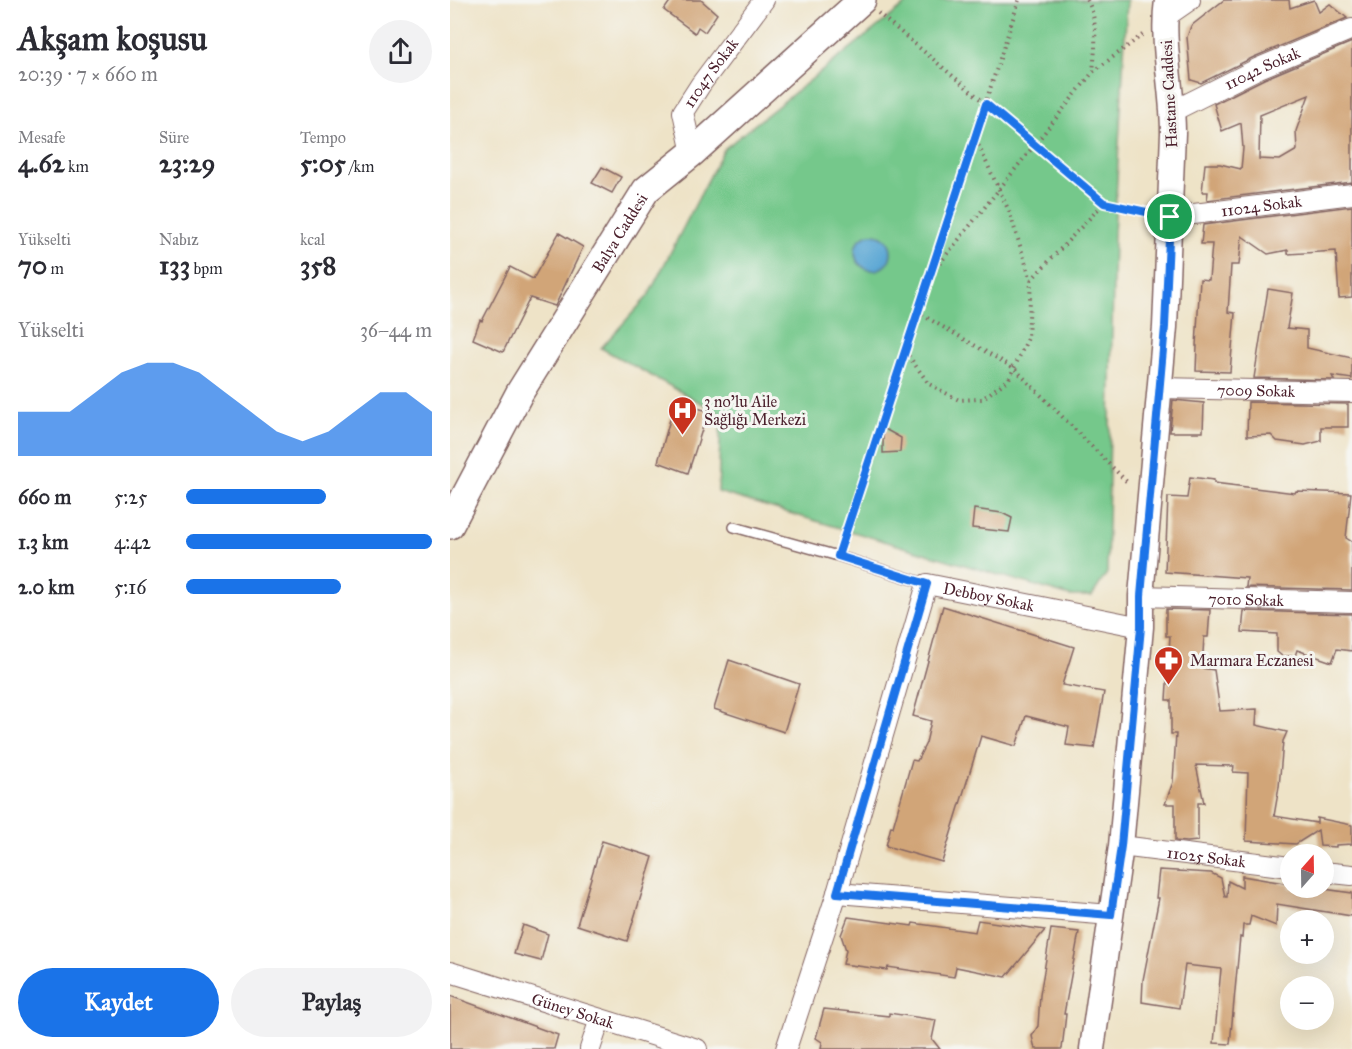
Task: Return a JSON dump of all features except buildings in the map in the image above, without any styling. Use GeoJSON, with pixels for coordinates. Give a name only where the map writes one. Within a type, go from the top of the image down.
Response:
{"type":"FeatureCollection","features":[{"type":"Feature","properties":{"kind":"main road","name":"Balya Caddesi"},"geometry":{"type":"LineString","coordinates":[[450,525],[520,392],[646,190],[867,4]]}},
{"type":"Feature","properties":{"kind":"street","name":"11047 Sokak"},"geometry":{"type":"LineString","coordinates":[[692,153],[683,112],[700,84],[764,0]]}},
{"type":"Feature","properties":{"kind":"street"},"geometry":{"type":"LineString","coordinates":[[1166,9],[1190,0]]}},
{"type":"Feature","properties":{"kind":"street","name":"Hastane Caddesi"},"geometry":{"type":"LineString","coordinates":[[1092,1049],[1121,846],[1165,327],[1173,111],[1166,9]]}},
{"type":"Feature","properties":{"kind":"street","name":"11042 Sokak"},"geometry":{"type":"LineString","coordinates":[[1173,111],[1259,68],[1352,29]]}},
{"type":"Feature","properties":{"kind":"street","name":"11024 Sokak"},"geometry":{"type":"LineString","coordinates":[[1170,217],[1352,194]]}},
{"type":"Feature","properties":{"kind":"street","name":"7009 Sokak"},"geometry":{"type":"LineString","coordinates":[[1160,388],[1352,392]]}},
{"type":"Feature","properties":{"kind":"street","name":"Debboy Sokak"},"geometry":{"type":"LineString","coordinates":[[786,1049],[837,893],[927,584],[1141,627]]}},
{"type":"Feature","properties":{"kind":"street","name":"7010 Sokak"},"geometry":{"type":"LineString","coordinates":[[1141,596],[1352,602]]}},
{"type":"Feature","properties":{"kind":"street","name":"11025 Sokak"},"geometry":{"type":"LineString","coordinates":[[1121,846],[1280,866]]}},
{"type":"Feature","properties":{"kind":"street"},"geometry":{"type":"LineString","coordinates":[[1334,873],[1352,875]]}},
{"type":"Feature","properties":{"kind":"street"},"geometry":{"type":"LineString","coordinates":[[837,893],[1111,915]]}},
{"type":"Feature","properties":{"kind":"street","name":"Güney Sokak"},"geometry":{"type":"LineString","coordinates":[[450,972],[697,1049]]}},
{"type":"Feature","properties":{"kind":"street"},"geometry":{"type":"LineString","coordinates":[[590,1049],[600,1019]]}},
{"type":"Feature","properties":{"kind":"lane"},"geometry":{"type":"LineString","coordinates":[[734,527],[927,584]]}},
{"type":"Feature","properties":{"kind":"path"},"geometry":{"type":"LineString","coordinates":[[838,556],[1019,0]]}},
{"type":"Feature","properties":{"kind":"path"},"geometry":{"type":"LineString","coordinates":[[1087,0],[1091,6],[1095,40],[1093,72]]}},
{"type":"Feature","properties":{"kind":"path"},"geometry":{"type":"LineString","coordinates":[[867,4],[1104,203],[1170,217]]}},
{"type":"Feature","properties":{"kind":"path"},"geometry":{"type":"LineString","coordinates":[[929,276],[1093,72],[1166,9]]}},
{"type":"Feature","properties":{"kind":"path"},"geometry":{"type":"LineString","coordinates":[[905,351],[929,384],[959,400],[982,399],[1009,379],[1028,338],[1031,279],[1009,211],[975,138]]}},
{"type":"Feature","properties":{"kind":"path"},"geometry":{"type":"LineString","coordinates":[[1031,279],[1104,203]]}},
{"type":"Feature","properties":{"kind":"path"},"geometry":{"type":"LineString","coordinates":[[917,312],[1014,368],[1149,505]]}},
{"type":"Feature","properties":{"kind":"green space"},"geometry":{"type":"Polygon","coordinates":[[[911,0],[1127,0],[1114,234],[1107,573],[1092,596],[1070,596],[718,492],[721,414],[601,348],[648,296],[724,149],[911,0]]]}},
{"type":"Feature","properties":{"kind":"water"},"geometry":{"type":"Polygon","coordinates":[[[873,234],[886,239],[891,252],[886,265],[873,270],[860,265],[855,252],[860,239],[873,234]]]}},
{"type":"Feature","properties":{"kind":"place","name":"3 no'lu Aile Sağlığı Merkezi"},"geometry":{"type":"Point","coordinates":[683,436]}},
{"type":"Feature","properties":{"kind":"place","name":"Marmara Eczanesi"},"geometry":{"type":"Point","coordinates":[1169,686]}},
{"type":"Feature","properties":{"kind":"route"},"geometry":{"type":"LineString","coordinates":[[986,104],[1104,203],[1170,217],[1165,327],[1141,596],[1141,627],[1121,846],[1111,915],[837,893],[927,584],[838,556],[986,104]]}}]}
